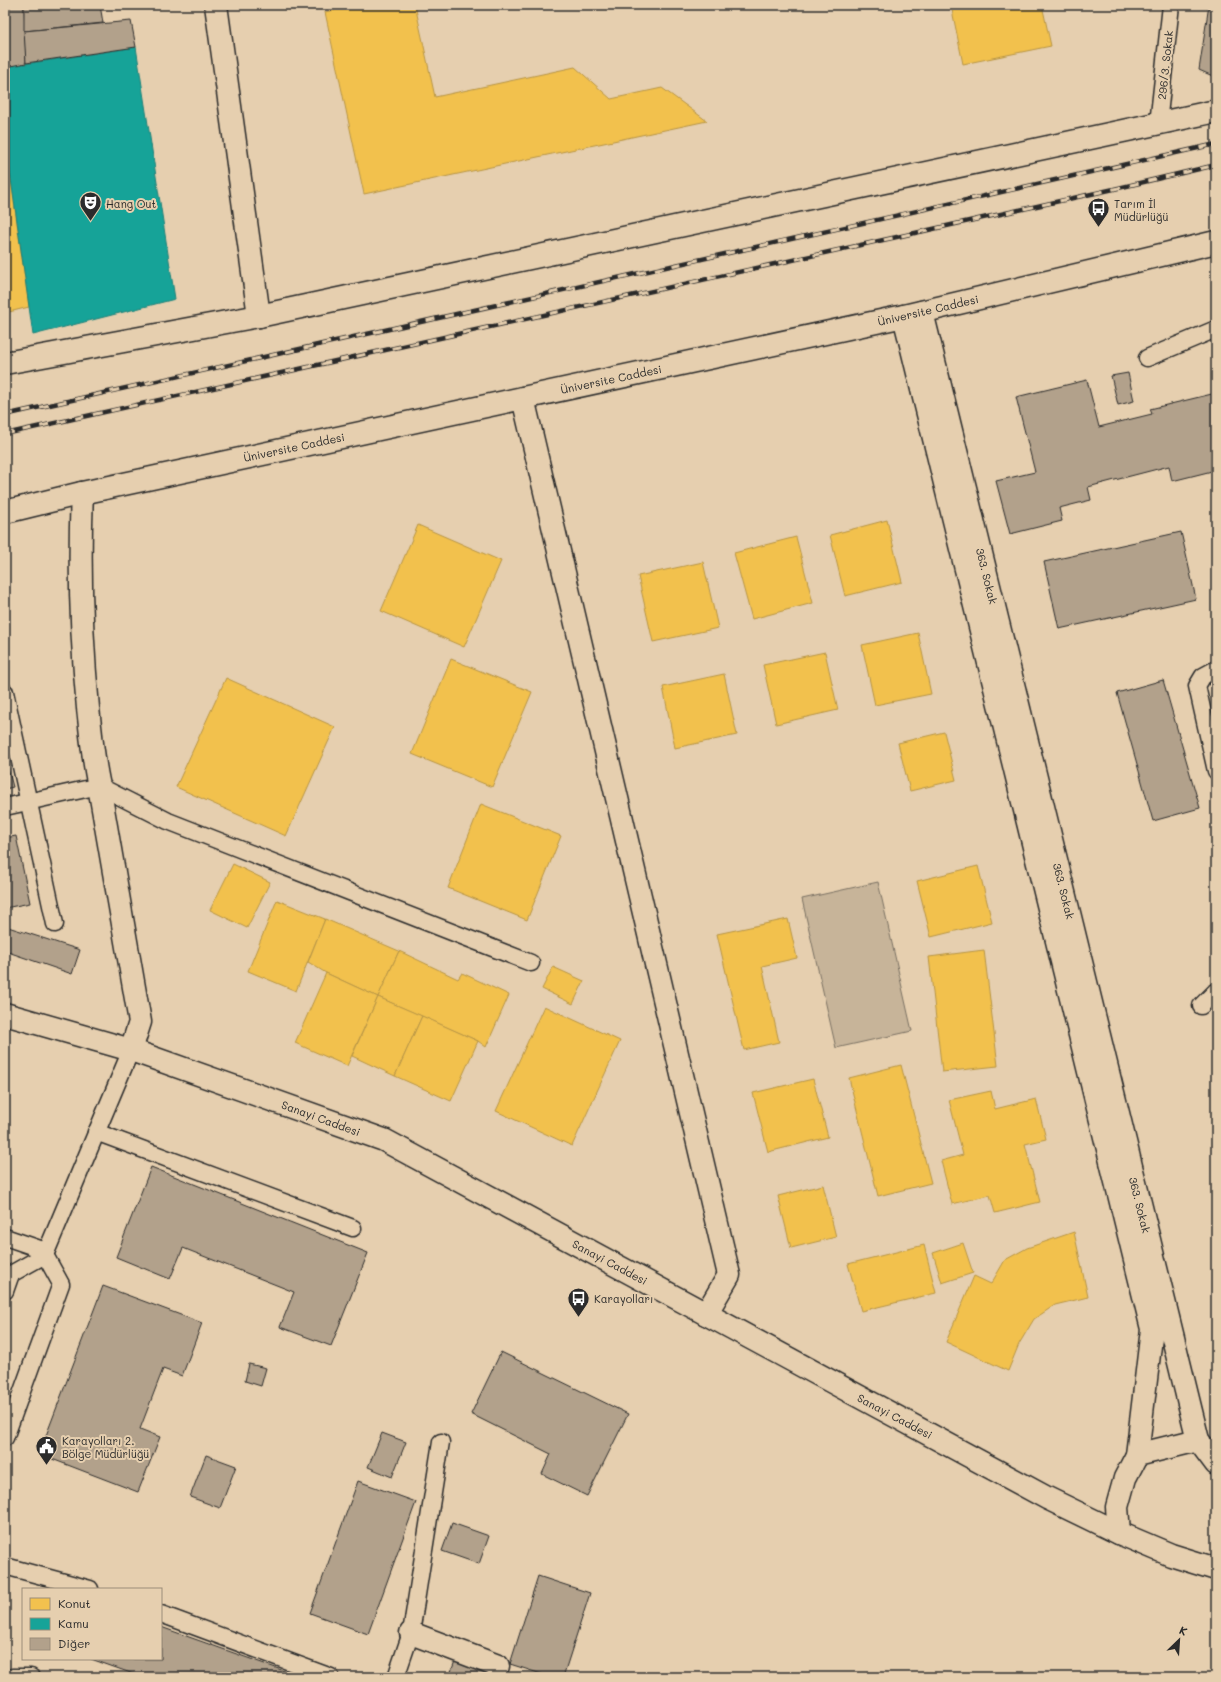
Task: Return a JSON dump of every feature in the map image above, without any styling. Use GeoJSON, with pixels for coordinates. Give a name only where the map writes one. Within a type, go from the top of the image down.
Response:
{"type":"FeatureCollection","features":[{"type":"Feature","properties":{"kind":"street"},"geometry":{"type":"LineString","coordinates":[[216,5],[260,316]]}},
{"type":"Feature","properties":{"kind":"street"},"geometry":{"type":"LineString","coordinates":[[5,364],[260,316],[1216,112]]}},
{"type":"Feature","properties":{"kind":"street","name":"Üniversite Caddesi"},"geometry":{"type":"LineString","coordinates":[[5,512],[82,493],[913,314],[1216,242]]}},
{"type":"Feature","properties":{"kind":"street"},"geometry":{"type":"LineString","coordinates":[[913,314],[1152,1329],[1137,1455],[1125,1478],[1117,1508],[1119,1533]]}},
{"type":"Feature","properties":{"kind":"street","name":"363. Sokak"},"geometry":{"type":"LineString","coordinates":[[913,314],[1198,1440],[1216,1464]]}},
{"type":"Feature","properties":{"kind":"street"},"geometry":{"type":"LineString","coordinates":[[523,398],[729,1275],[706,1314]]}},
{"type":"Feature","properties":{"kind":"street"},"geometry":{"type":"LineString","coordinates":[[82,493],[80,555],[85,675],[95,768],[140,1022],[131,1050]]}},
{"type":"Feature","properties":{"kind":"street","name":"Sanayi Caddesi"},"geometry":{"type":"LineString","coordinates":[[5,1014],[131,1050],[384,1140],[1047,1498],[1119,1533],[1171,1555],[1216,1569]]}},
{"type":"Feature","properties":{"kind":"street"},"geometry":{"type":"LineString","coordinates":[[1137,1455],[1198,1440]]}},
{"type":"Feature","properties":{"kind":"street"},"geometry":{"type":"LineString","coordinates":[[411,1633],[498,1666]]}},
{"type":"Feature","properties":{"kind":"lane","name":"296/3. Sokak"},"geometry":{"type":"LineString","coordinates":[[1158,124],[1171,5]]}},
{"type":"Feature","properties":{"kind":"lane"},"geometry":{"type":"LineString","coordinates":[[1147,358],[1216,329]]}},
{"type":"Feature","properties":{"kind":"lane"},"geometry":{"type":"LineString","coordinates":[[1216,669],[1203,676],[1197,686],[1216,771]]}},
{"type":"Feature","properties":{"kind":"lane"},"geometry":{"type":"LineString","coordinates":[[5,692],[55,924]]}},
{"type":"Feature","properties":{"kind":"lane"},"geometry":{"type":"LineString","coordinates":[[5,807],[99,786],[168,821],[531,963]]}},
{"type":"Feature","properties":{"kind":"lane"},"geometry":{"type":"LineString","coordinates":[[1201,1006],[1216,991]]}},
{"type":"Feature","properties":{"kind":"lane"},"geometry":{"type":"LineString","coordinates":[[5,1291],[11,1274],[45,1253],[131,1050]]}},
{"type":"Feature","properties":{"kind":"lane"},"geometry":{"type":"LineString","coordinates":[[96,1132],[353,1228]]}},
{"type":"Feature","properties":{"kind":"lane"},"geometry":{"type":"LineString","coordinates":[[5,1237],[45,1253],[61,1284],[5,1438]]}},
{"type":"Feature","properties":{"kind":"lane"},"geometry":{"type":"LineString","coordinates":[[396,1677],[411,1633],[441,1442]]}},
{"type":"Feature","properties":{"kind":"lane"},"geometry":{"type":"LineString","coordinates":[[5,1566],[86,1588]]}},
{"type":"Feature","properties":{"kind":"lane"},"geometry":{"type":"LineString","coordinates":[[162,1614],[331,1677]]}},
{"type":"Feature","properties":{"kind":"lane"},"geometry":{"type":"LineString","coordinates":[[12,1677],[31,1677]]}},
{"type":"Feature","properties":{"kind":"shaded area"},"geometry":{"type":"Polygon","coordinates":[[[878,882],[912,1031],[836,1048],[802,899],[878,882]]]}},
{"type":"Feature","properties":{"kind":"building: Konut"},"geometry":{"type":"Polygon","coordinates":[[[356,5],[415,5],[435,97],[575,67],[611,99],[662,88],[707,121],[364,194],[325,12],[356,5]]]}},
{"type":"Feature","properties":{"kind":"building: Konut"},"geometry":{"type":"Polygon","coordinates":[[[951,5],[1042,5],[1051,46],[963,64],[951,5]]]}},
{"type":"Feature","properties":{"kind":"building: Konut"},"geometry":{"type":"Polygon","coordinates":[[[6,146],[29,307],[5,313],[5,147],[6,146]]]}},
{"type":"Feature","properties":{"kind":"building: Konut"},"geometry":{"type":"Polygon","coordinates":[[[887,520],[902,582],[845,596],[830,535],[887,520]]]}},
{"type":"Feature","properties":{"kind":"building: Konut"},"geometry":{"type":"Polygon","coordinates":[[[418,525],[501,561],[464,647],[381,611],[418,525]]]}},
{"type":"Feature","properties":{"kind":"building: Konut"},"geometry":{"type":"Polygon","coordinates":[[[796,537],[813,603],[752,619],[734,553],[796,537]]]}},
{"type":"Feature","properties":{"kind":"building: Konut"},"geometry":{"type":"Polygon","coordinates":[[[703,562],[718,628],[653,642],[638,576],[703,562]]]}},
{"type":"Feature","properties":{"kind":"building: Konut"},"geometry":{"type":"Polygon","coordinates":[[[918,633],[931,694],[875,705],[862,645],[918,633]]]}},
{"type":"Feature","properties":{"kind":"building: Konut"},"geometry":{"type":"Polygon","coordinates":[[[825,652],[838,710],[776,724],[763,665],[825,652]]]}},
{"type":"Feature","properties":{"kind":"building: Konut"},"geometry":{"type":"Polygon","coordinates":[[[451,659],[532,692],[492,787],[412,754],[451,659]]]}},
{"type":"Feature","properties":{"kind":"building: Konut"},"geometry":{"type":"Polygon","coordinates":[[[724,674],[737,735],[675,748],[663,687],[724,674]]]}},
{"type":"Feature","properties":{"kind":"building: Konut"},"geometry":{"type":"Polygon","coordinates":[[[226,678],[335,727],[286,836],[176,787],[226,678]]]}},
{"type":"Feature","properties":{"kind":"building: Konut"},"geometry":{"type":"Polygon","coordinates":[[[944,732],[956,780],[910,791],[898,743],[944,732]]]}},
{"type":"Feature","properties":{"kind":"building: Konut"},"geometry":{"type":"Polygon","coordinates":[[[481,804],[561,836],[527,920],[448,888],[481,804]]]}},
{"type":"Feature","properties":{"kind":"building: Konut"},"geometry":{"type":"Polygon","coordinates":[[[233,864],[270,882],[247,928],[210,910],[233,864]]]}},
{"type":"Feature","properties":{"kind":"building: Konut"},"geometry":{"type":"Polygon","coordinates":[[[978,866],[992,922],[931,937],[917,881],[978,866]]]}},
{"type":"Feature","properties":{"kind":"building: Konut"},"geometry":{"type":"Polygon","coordinates":[[[277,900],[325,919],[296,991],[248,971],[277,900]]]}},
{"type":"Feature","properties":{"kind":"building: Konut"},"geometry":{"type":"Polygon","coordinates":[[[325,919],[399,951],[378,997],[326,973],[308,962],[325,919]]]}},
{"type":"Feature","properties":{"kind":"building: Konut"},"geometry":{"type":"Polygon","coordinates":[[[788,919],[797,958],[762,966],[779,1042],[744,1050],[717,934],[788,919]]]}},
{"type":"Feature","properties":{"kind":"building: Konut"},"geometry":{"type":"Polygon","coordinates":[[[984,950],[998,1066],[942,1072],[929,957],[984,950]]]}},
{"type":"Feature","properties":{"kind":"building: Konut"},"geometry":{"type":"Polygon","coordinates":[[[399,951],[458,979],[462,973],[509,995],[486,1047],[478,1041],[378,997],[399,951]]]}},
{"type":"Feature","properties":{"kind":"building: Konut"},"geometry":{"type":"Polygon","coordinates":[[[553,967],[584,981],[573,1004],[542,989],[553,967]]]}},
{"type":"Feature","properties":{"kind":"building: Konut"},"geometry":{"type":"Polygon","coordinates":[[[326,973],[378,997],[347,1066],[295,1043],[326,973]]]}},
{"type":"Feature","properties":{"kind":"building: Konut"},"geometry":{"type":"Polygon","coordinates":[[[378,997],[422,1016],[395,1076],[352,1056],[378,997]]]}},
{"type":"Feature","properties":{"kind":"building: Konut"},"geometry":{"type":"Polygon","coordinates":[[[544,1006],[620,1041],[572,1146],[496,1111],[544,1006]]]}},
{"type":"Feature","properties":{"kind":"building: Konut"},"geometry":{"type":"Polygon","coordinates":[[[422,1016],[478,1041],[451,1101],[395,1076],[422,1016]]]}},
{"type":"Feature","properties":{"kind":"building: Konut"},"geometry":{"type":"Polygon","coordinates":[[[901,1065],[931,1183],[878,1196],[849,1078],[901,1065]]]}},
{"type":"Feature","properties":{"kind":"building: Konut"},"geometry":{"type":"Polygon","coordinates":[[[813,1079],[828,1137],[768,1152],[753,1093],[813,1079]]]}},
{"type":"Feature","properties":{"kind":"building: Konut"},"geometry":{"type":"Polygon","coordinates":[[[991,1091],[995,1109],[1036,1099],[1046,1139],[1025,1144],[1040,1202],[995,1213],[990,1195],[952,1204],[941,1161],[963,1155],[949,1100],[991,1091]]]}},
{"type":"Feature","properties":{"kind":"building: Konut"},"geometry":{"type":"Polygon","coordinates":[[[823,1185],[836,1237],[791,1248],[778,1196],[823,1185]]]}},
{"type":"Feature","properties":{"kind":"building: Konut"},"geometry":{"type":"Polygon","coordinates":[[[1074,1232],[1088,1297],[1055,1305],[1034,1319],[1019,1344],[1008,1371],[946,1342],[974,1276],[991,1284],[1005,1260],[1027,1248],[1074,1232]]]}},
{"type":"Feature","properties":{"kind":"building: Konut"},"geometry":{"type":"Polygon","coordinates":[[[963,1243],[973,1273],[942,1283],[933,1253],[963,1243]]]}},
{"type":"Feature","properties":{"kind":"building: Konut"},"geometry":{"type":"Polygon","coordinates":[[[924,1245],[936,1293],[861,1311],[848,1264],[924,1245]]]}},
{"type":"Feature","properties":{"kind":"building: Kamu","name":"Hang Out"},"geometry":{"type":"Polygon","coordinates":[[[136,47],[175,299],[33,335],[5,136],[5,67],[136,47]]]}},
{"type":"Feature","properties":{"kind":"building: Diğer"},"geometry":{"type":"Polygon","coordinates":[[[5,5],[24,5],[26,63],[5,67],[5,5]]]}},
{"type":"Feature","properties":{"kind":"building: Diğer"},"geometry":{"type":"Polygon","coordinates":[[[24,5],[100,5],[103,23],[24,31],[24,5]]]}},
{"type":"Feature","properties":{"kind":"building: Diğer"},"geometry":{"type":"Polygon","coordinates":[[[1209,5],[1216,5],[1215,77],[1199,70],[1209,5]]]}},
{"type":"Feature","properties":{"kind":"building: Diğer"},"geometry":{"type":"Polygon","coordinates":[[[131,21],[136,47],[26,63],[24,31],[131,21]]]}},
{"type":"Feature","properties":{"kind":"building: Diğer"},"geometry":{"type":"Polygon","coordinates":[[[1128,373],[1134,401],[1118,405],[1111,376],[1128,373]]]}},
{"type":"Feature","properties":{"kind":"building: Diğer"},"geometry":{"type":"Polygon","coordinates":[[[1087,380],[1099,427],[1152,414],[1150,409],[1216,393],[1216,470],[1172,481],[1169,466],[1088,487],[1091,500],[1059,508],[1062,521],[1010,534],[996,481],[1035,472],[1016,397],[1087,380]]]}},
{"type":"Feature","properties":{"kind":"building: Diğer"},"geometry":{"type":"Polygon","coordinates":[[[1181,532],[1196,599],[1059,629],[1044,562],[1181,532]]]}},
{"type":"Feature","properties":{"kind":"building: Diğer"},"geometry":{"type":"Polygon","coordinates":[[[1163,680],[1200,808],[1153,821],[1117,693],[1163,680]]]}},
{"type":"Feature","properties":{"kind":"building: Diğer"},"geometry":{"type":"Polygon","coordinates":[[[5,757],[13,787],[5,789],[5,757]]]}},
{"type":"Feature","properties":{"kind":"building: Diğer"},"geometry":{"type":"Polygon","coordinates":[[[16,836],[30,903],[5,908],[5,838],[16,836]]]}},
{"type":"Feature","properties":{"kind":"building: Diğer"},"geometry":{"type":"Polygon","coordinates":[[[5,926],[80,950],[72,974],[5,951],[5,926]]]}},
{"type":"Feature","properties":{"kind":"building: Diğer"},"geometry":{"type":"Polygon","coordinates":[[[151,1167],[368,1253],[331,1346],[280,1327],[294,1292],[183,1248],[170,1279],[116,1257],[151,1167]]]}},
{"type":"Feature","properties":{"kind":"building: Diğer"},"geometry":{"type":"Polygon","coordinates":[[[103,1286],[202,1323],[182,1376],[163,1369],[140,1429],[160,1437],[138,1492],[39,1454],[103,1286]]]}},
{"type":"Feature","properties":{"kind":"building: Diğer"},"geometry":{"type":"Polygon","coordinates":[[[501,1352],[628,1414],[587,1496],[542,1474],[551,1454],[471,1414],[501,1352]]]}},
{"type":"Feature","properties":{"kind":"building: Diğer"},"geometry":{"type":"Polygon","coordinates":[[[249,1364],[266,1368],[261,1386],[245,1381],[249,1364]]]}},
{"type":"Feature","properties":{"kind":"building: Diğer"},"geometry":{"type":"Polygon","coordinates":[[[382,1433],[406,1442],[392,1477],[368,1467],[382,1433]]]}},
{"type":"Feature","properties":{"kind":"building: Diğer"},"geometry":{"type":"Polygon","coordinates":[[[206,1455],[236,1466],[220,1508],[190,1497],[206,1455]]]}},
{"type":"Feature","properties":{"kind":"building: Diğer"},"geometry":{"type":"Polygon","coordinates":[[[358,1481],[416,1502],[368,1634],[310,1613],[358,1481]]]}},
{"type":"Feature","properties":{"kind":"building: Diğer"},"geometry":{"type":"Polygon","coordinates":[[[452,1523],[489,1536],[479,1564],[442,1551],[452,1523]]]}},
{"type":"Feature","properties":{"kind":"building: Diğer"},"geometry":{"type":"Polygon","coordinates":[[[538,1576],[590,1593],[563,1677],[551,1677],[510,1664],[538,1576]]]}},
{"type":"Feature","properties":{"kind":"building: Diğer"},"geometry":{"type":"Polygon","coordinates":[[[162,1627],[301,1677],[142,1677],[94,1660],[162,1660],[162,1627]]]}},
{"type":"Feature","properties":{"kind":"building: Diğer"},"geometry":{"type":"Polygon","coordinates":[[[455,1661],[498,1677],[449,1677],[455,1661]]]}},
{"type":"Feature","properties":{"kind":"railway"},"geometry":{"type":"LineString","coordinates":[[5,415],[1216,144]]}},
{"type":"Feature","properties":{"kind":"railway"},"geometry":{"type":"LineString","coordinates":[[5,434],[1114,189],[1216,165]]}},
{"type":"Feature","properties":{"kind":"place","name":"Hang Out"},"geometry":{"type":"Point","coordinates":[90,222]}},
{"type":"Feature","properties":{"kind":"place","name":"Tarım İl Müdürlüğü"},"geometry":{"type":"Point","coordinates":[1098,228]}},
{"type":"Feature","properties":{"kind":"place","name":"Karayolları"},"geometry":{"type":"Point","coordinates":[578,1318]}},
{"type":"Feature","properties":{"kind":"place","name":"Karayolları 2. Bölge Müdürlüğü"},"geometry":{"type":"Point","coordinates":[46,1466]}}]}
